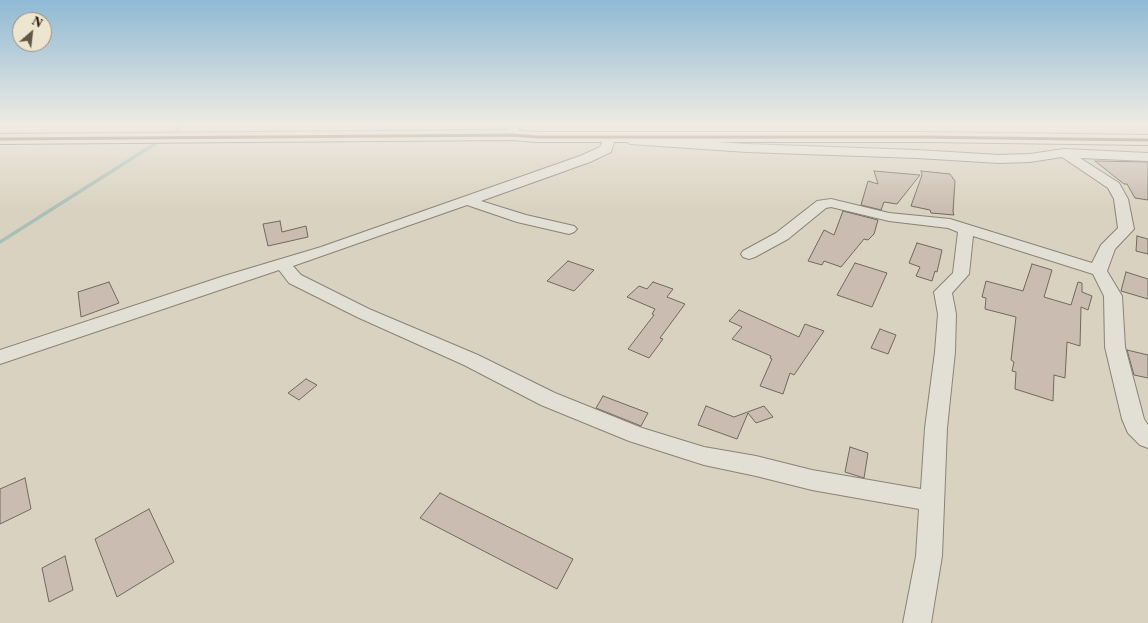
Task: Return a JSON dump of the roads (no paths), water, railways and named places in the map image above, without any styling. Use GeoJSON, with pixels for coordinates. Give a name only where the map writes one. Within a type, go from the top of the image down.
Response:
{"type":"FeatureCollection","features":[{"type":"Feature","properties":{"kind":"street"},"geometry":{"type":"LineString","coordinates":[[0,357],[282,263],[327,250],[600,152]]}},
{"type":"Feature","properties":{"kind":"street"},"geometry":{"type":"LineString","coordinates":[[862,152],[1016,159],[1064,153],[1148,157]]}},
{"type":"Feature","properties":{"kind":"street"},"geometry":{"type":"LineString","coordinates":[[1064,153],[1114,186],[1121,199],[1126,229],[1106,248],[1104,259],[1100,264],[1099,271],[1113,296],[1115,347],[1129,406],[1136,427],[1148,439]]}},
{"type":"Feature","properties":{"kind":"street"},"geometry":{"type":"LineString","coordinates":[[465,200],[522,219],[570,229]]}},
{"type":"Feature","properties":{"kind":"street"},"geometry":{"type":"LineString","coordinates":[[749,254],[782,236],[822,204],[827,203],[889,217],[937,222],[1099,271]]}},
{"type":"Feature","properties":{"kind":"street"},"geometry":{"type":"LineString","coordinates":[[918,623],[928,556],[936,428],[945,352],[946,314],[943,292],[961,274],[966,230]]}},
{"type":"Feature","properties":{"kind":"street"},"geometry":{"type":"LineString","coordinates":[[282,263],[295,279],[363,313],[471,360],[548,399],[637,435],[704,456],[756,466],[812,480],[931,502]]}},
{"type":"Feature","properties":{"kind":"waterway"},"geometry":{"type":"LineString","coordinates":[[0,242],[142,152]]}}]}
